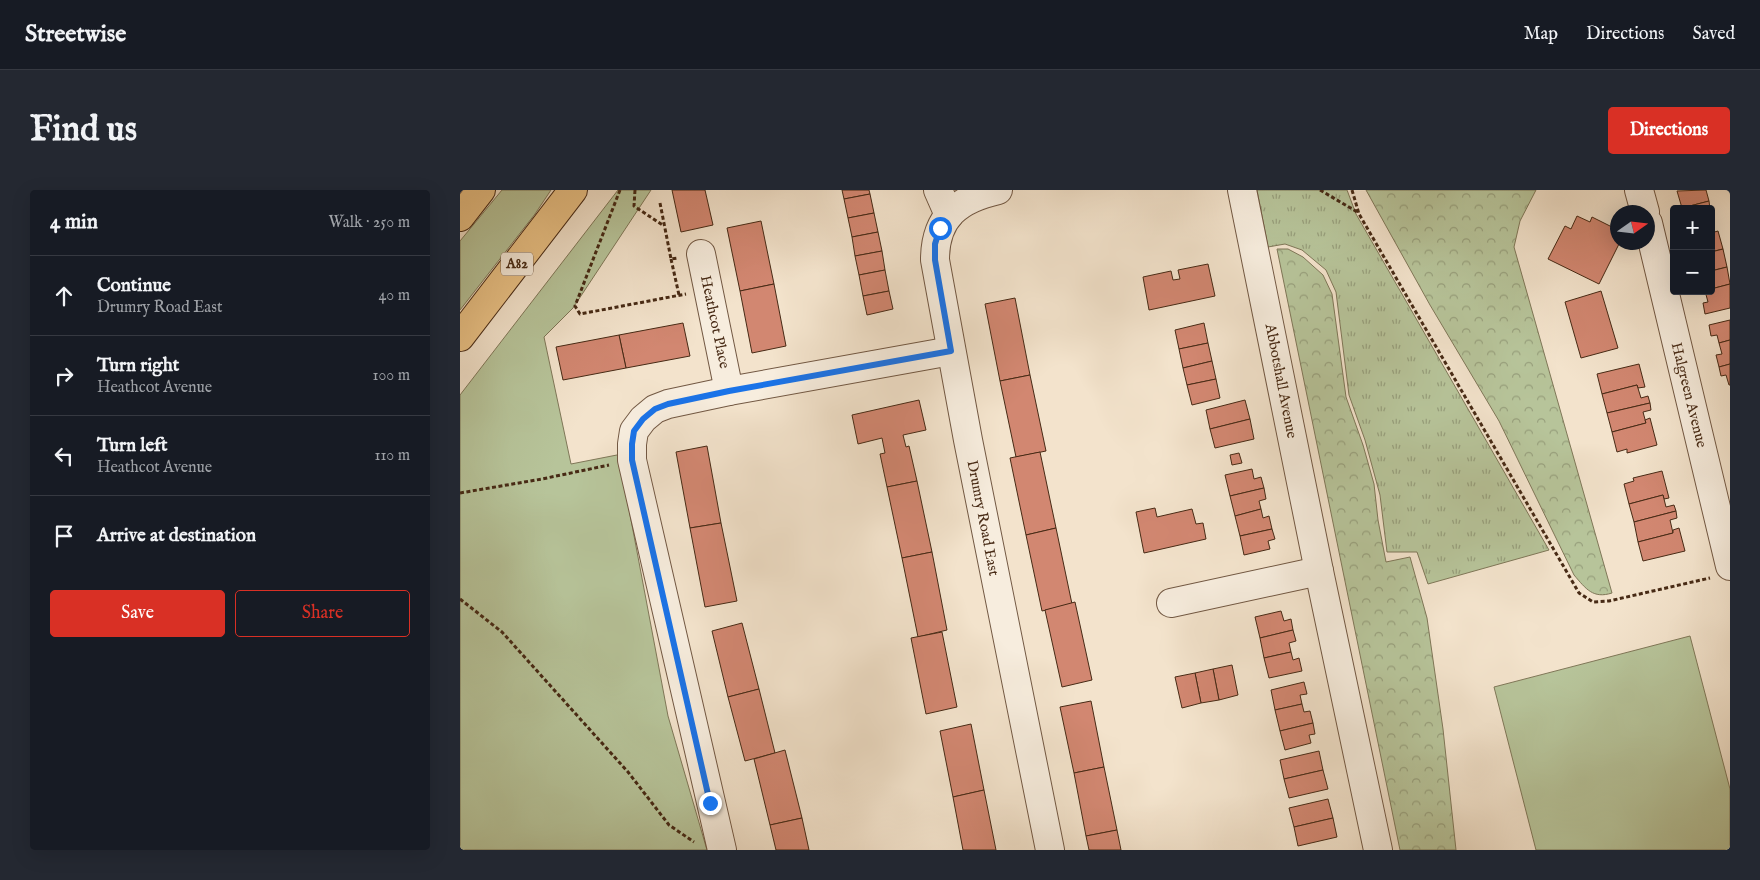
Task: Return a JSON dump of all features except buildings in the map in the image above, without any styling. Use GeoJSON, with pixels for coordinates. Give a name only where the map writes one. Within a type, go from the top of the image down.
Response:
{"type":"FeatureCollection","features":[{"type":"Feature","properties":{"kind":"main road"},"geometry":{"type":"LineString","coordinates":[[460,217],[481,190]]}},
{"type":"Feature","properties":{"kind":"main road","name":"A82"},"geometry":{"type":"LineString","coordinates":[[460,337],[573,190]]}},
{"type":"Feature","properties":{"kind":"street"},"geometry":{"type":"LineString","coordinates":[[938,190],[949,215],[960,204],[970,198],[998,190]]}},
{"type":"Feature","properties":{"kind":"street","name":"Abbotshall Avenue"},"geometry":{"type":"LineString","coordinates":[[1242,190],[1378,850]]}},
{"type":"Feature","properties":{"kind":"street"},"geometry":{"type":"LineString","coordinates":[[1640,190],[1643,205]]}},
{"type":"Feature","properties":{"kind":"street","name":"Drumry Road East"},"geometry":{"type":"LineString","coordinates":[[949,215],[940,228],[935,244],[935,260],[951,351],[1050,850]]}},
{"type":"Feature","properties":{"kind":"street","name":"Halgreen Avenue"},"geometry":{"type":"LineString","coordinates":[[1655,250],[1727,539],[1721,572]]}},
{"type":"Feature","properties":{"kind":"street","name":"Heathcot Place"},"geometry":{"type":"LineString","coordinates":[[701,254],[729,391]]}},
{"type":"Feature","properties":{"kind":"street"},"geometry":{"type":"LineString","coordinates":[[710,848],[632,460],[634,431],[643,419],[655,409],[668,404],[729,391],[951,351]]}},
{"type":"Feature","properties":{"kind":"street"},"geometry":{"type":"LineString","coordinates":[[1170,603],[1319,571]]}},
{"type":"Feature","properties":{"kind":"path"},"geometry":{"type":"LineString","coordinates":[[620,190],[575,306],[580,314],[708,290]]}},
{"type":"Feature","properties":{"kind":"path"},"geometry":{"type":"LineString","coordinates":[[636,190],[634,206],[664,226]]}},
{"type":"Feature","properties":{"kind":"path"},"geometry":{"type":"LineString","coordinates":[[1320,190],[1359,214]]}},
{"type":"Feature","properties":{"kind":"path"},"geometry":{"type":"LineString","coordinates":[[1352,190],[1359,214],[1579,593],[1593,602],[1609,601],[1721,572]]}},
{"type":"Feature","properties":{"kind":"path"},"geometry":{"type":"LineString","coordinates":[[660,203],[668,242]]}},
{"type":"Feature","properties":{"kind":"path"},"geometry":{"type":"LineString","coordinates":[[671,259],[679,296]]}},
{"type":"Feature","properties":{"kind":"path"},"geometry":{"type":"LineString","coordinates":[[460,493],[542,479],[632,460]]}},
{"type":"Feature","properties":{"kind":"path"},"geometry":{"type":"LineString","coordinates":[[460,599],[502,632],[628,772],[669,825],[710,848]]}},
{"type":"Feature","properties":{"kind":"green space"},"geometry":{"type":"Polygon","coordinates":[[[502,190],[551,190],[535,214],[460,310],[460,241],[502,190]]]}},
{"type":"Feature","properties":{"kind":"green space"},"geometry":{"type":"Polygon","coordinates":[[[618,190],[651,190],[573,308],[544,337],[571,464],[622,454],[625,488],[668,716],[707,850],[460,850],[460,395],[618,190]]]}},
{"type":"Feature","properties":{"kind":"green space"},"geometry":{"type":"Polygon","coordinates":[[[1257,190],[1347,190],[1356,214],[1549,550],[1428,584],[1417,552],[1387,552],[1380,495],[1365,440],[1349,395],[1336,292],[1326,270],[1302,250],[1285,244],[1268,247],[1257,190]]]}},
{"type":"Feature","properties":{"kind":"green space"},"geometry":{"type":"Polygon","coordinates":[[[1366,190],[1536,190],[1520,221],[1514,247],[1612,593],[1600,595],[1590,592],[1574,575],[1499,421],[1430,305],[1366,190]]]}},
{"type":"Feature","properties":{"kind":"green space"},"geometry":{"type":"Polygon","coordinates":[[[1277,249],[1288,249],[1303,257],[1323,275],[1332,294],[1346,397],[1374,484],[1378,520],[1386,562],[1410,557],[1427,618],[1443,729],[1456,850],[1400,850],[1277,249]]]}},
{"type":"Feature","properties":{"kind":"green space"},"geometry":{"type":"Polygon","coordinates":[[[1690,636],[1730,789],[1730,850],[1536,850],[1494,687],[1690,636]]]}},
{"type":"Feature","properties":{"kind":"route"},"geometry":{"type":"LineString","coordinates":[[710,803],[632,460],[634,431],[643,419],[655,409],[668,404],[729,391],[951,351],[935,260],[935,244],[940,228]]}}]}
